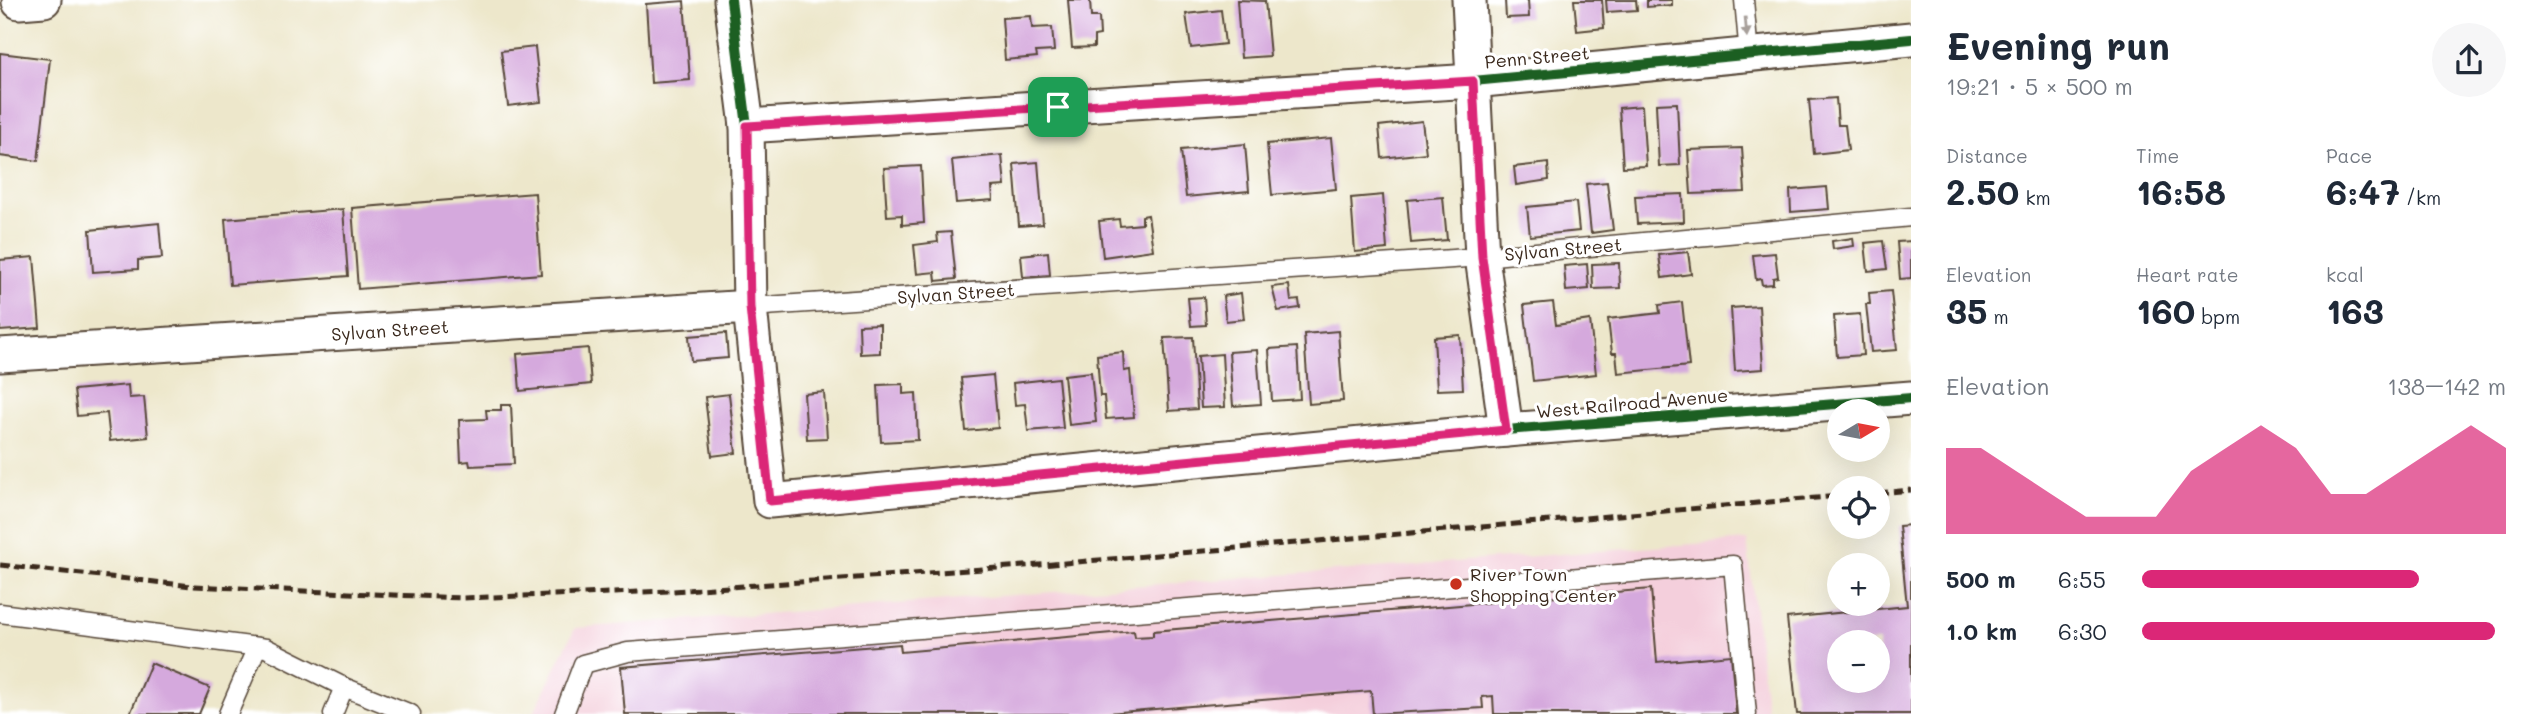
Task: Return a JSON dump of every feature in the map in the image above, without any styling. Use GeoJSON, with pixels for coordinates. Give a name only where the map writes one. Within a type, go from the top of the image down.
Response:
{"type":"FeatureCollection","features":[{"type":"Feature","properties":{"kind":"street"},"geometry":{"type":"LineString","coordinates":[[731,0],[747,126],[750,307]]}},
{"type":"Feature","properties":{"kind":"street"},"geometry":{"type":"LineString","coordinates":[[1469,0],[1482,257],[1506,430]]}},
{"type":"Feature","properties":{"kind":"street","name":"Penn Street"},"geometry":{"type":"LineString","coordinates":[[747,126],[1473,81],[1911,39]]}},
{"type":"Feature","properties":{"kind":"street","name":"Sylvan Street"},"geometry":{"type":"LineString","coordinates":[[0,355],[750,307]]}},
{"type":"Feature","properties":{"kind":"street","name":"West Railroad Avenue"},"geometry":{"type":"LineString","coordinates":[[750,307],[770,501],[1506,430],[1911,398]]}},
{"type":"Feature","properties":{"kind":"lane"},"geometry":{"type":"LineString","coordinates":[[1744,0],[1749,55]]}},
{"type":"Feature","properties":{"kind":"lane","name":"Sylvan Street"},"geometry":{"type":"LineString","coordinates":[[750,307],[1482,257],[1911,217]]}},
{"type":"Feature","properties":{"kind":"lane"},"geometry":{"type":"LineString","coordinates":[[564,714],[583,664],[628,652],[1732,565],[1747,714]]}},
{"type":"Feature","properties":{"kind":"lane"},"geometry":{"type":"LineString","coordinates":[[0,613],[266,648],[344,687],[411,714]]}},
{"type":"Feature","properties":{"kind":"lane"},"geometry":{"type":"LineString","coordinates":[[228,714],[257,647]]}},
{"type":"Feature","properties":{"kind":"lane"},"geometry":{"type":"LineString","coordinates":[[333,714],[344,687]]}},
{"type":"Feature","properties":{"kind":"shaded area","name":"River Town Shopping Center"},"geometry":{"type":"Polygon","coordinates":[[[1747,540],[1767,714],[533,714],[575,628],[1747,540]]]}},
{"type":"Feature","properties":{"kind":"building"},"geometry":{"type":"Polygon","coordinates":[[[1068,0],[1090,0],[1091,17],[1099,17],[1100,35],[1094,36],[1094,47],[1072,48],[1068,0]]]}},
{"type":"Feature","properties":{"kind":"building"},"geometry":{"type":"Polygon","coordinates":[[[1237,0],[1265,1],[1270,56],[1241,58],[1237,0]]]}},
{"type":"Feature","properties":{"kind":"building"},"geometry":{"type":"Polygon","coordinates":[[[1505,0],[1528,0],[1529,17],[1506,18],[1505,0]]]}},
{"type":"Feature","properties":{"kind":"building"},"geometry":{"type":"Polygon","coordinates":[[[1574,0],[1602,0],[1604,28],[1577,31],[1574,0]]]}},
{"type":"Feature","properties":{"kind":"building"},"geometry":{"type":"Polygon","coordinates":[[[1606,0],[1636,0],[1637,10],[1607,12],[1606,0]]]}},
{"type":"Feature","properties":{"kind":"building"},"geometry":{"type":"Polygon","coordinates":[[[1647,0],[1672,0],[1672,5],[1647,7],[1647,0]]]}},
{"type":"Feature","properties":{"kind":"building"},"geometry":{"type":"Polygon","coordinates":[[[684,1],[690,80],[651,83],[646,4],[684,1]]]}},
{"type":"Feature","properties":{"kind":"building"},"geometry":{"type":"Polygon","coordinates":[[[1221,10],[1225,44],[1191,48],[1186,14],[1221,10]]]}},
{"type":"Feature","properties":{"kind":"building"},"geometry":{"type":"Polygon","coordinates":[[[1031,16],[1032,28],[1052,27],[1054,51],[1036,52],[1037,57],[1005,60],[1002,18],[1031,16]]]}},
{"type":"Feature","properties":{"kind":"building"},"geometry":{"type":"Polygon","coordinates":[[[535,47],[541,102],[508,106],[501,51],[535,47]]]}},
{"type":"Feature","properties":{"kind":"building"},"geometry":{"type":"Polygon","coordinates":[[[0,53],[50,59],[38,161],[0,156],[0,53]]]}},
{"type":"Feature","properties":{"kind":"building"},"geometry":{"type":"Polygon","coordinates":[[[1836,98],[1838,125],[1845,125],[1848,150],[1814,154],[1809,100],[1836,98]]]}},
{"type":"Feature","properties":{"kind":"building"},"geometry":{"type":"Polygon","coordinates":[[[1677,103],[1680,165],[1659,166],[1656,104],[1677,103]]]}},
{"type":"Feature","properties":{"kind":"building"},"geometry":{"type":"Polygon","coordinates":[[[1642,106],[1646,166],[1623,167],[1619,108],[1642,106]]]}},
{"type":"Feature","properties":{"kind":"building"},"geometry":{"type":"Polygon","coordinates":[[[1422,121],[1426,153],[1382,158],[1379,126],[1422,121]]]}},
{"type":"Feature","properties":{"kind":"building"},"geometry":{"type":"Polygon","coordinates":[[[1331,138],[1336,189],[1272,195],[1267,144],[1331,138]]]}},
{"type":"Feature","properties":{"kind":"building"},"geometry":{"type":"Polygon","coordinates":[[[1245,144],[1249,191],[1186,197],[1181,150],[1245,144]]]}},
{"type":"Feature","properties":{"kind":"building"},"geometry":{"type":"Polygon","coordinates":[[[1742,148],[1745,192],[1691,194],[1688,150],[1742,148]]]}},
{"type":"Feature","properties":{"kind":"building"},"geometry":{"type":"Polygon","coordinates":[[[1002,155],[1005,186],[992,187],[993,200],[956,203],[952,160],[1002,155]]]}},
{"type":"Feature","properties":{"kind":"building"},"geometry":{"type":"Polygon","coordinates":[[[1038,162],[1043,224],[1019,226],[1014,164],[1038,162]]]}},
{"type":"Feature","properties":{"kind":"building"},"geometry":{"type":"Polygon","coordinates":[[[1548,163],[1549,180],[1516,185],[1514,167],[1548,163]]]}},
{"type":"Feature","properties":{"kind":"building"},"geometry":{"type":"Polygon","coordinates":[[[921,166],[924,223],[902,225],[902,215],[887,216],[884,168],[921,166]]]}},
{"type":"Feature","properties":{"kind":"building"},"geometry":{"type":"Polygon","coordinates":[[[1607,182],[1613,230],[1591,233],[1586,184],[1607,182]]]}},
{"type":"Feature","properties":{"kind":"building"},"geometry":{"type":"Polygon","coordinates":[[[1827,187],[1829,209],[1791,212],[1790,190],[1827,187]]]}},
{"type":"Feature","properties":{"kind":"building"},"geometry":{"type":"Polygon","coordinates":[[[535,193],[541,274],[358,289],[352,208],[535,193]]]}},
{"type":"Feature","properties":{"kind":"building"},"geometry":{"type":"Polygon","coordinates":[[[1683,194],[1684,222],[1637,224],[1635,196],[1683,194]]]}},
{"type":"Feature","properties":{"kind":"building"},"geometry":{"type":"Polygon","coordinates":[[[1383,195],[1387,249],[1355,252],[1351,198],[1383,195]]]}},
{"type":"Feature","properties":{"kind":"building"},"geometry":{"type":"Polygon","coordinates":[[[1443,197],[1447,240],[1411,243],[1407,200],[1443,197]]]}},
{"type":"Feature","properties":{"kind":"building"},"geometry":{"type":"Polygon","coordinates":[[[1576,202],[1579,231],[1530,236],[1527,207],[1576,202]]]}},
{"type":"Feature","properties":{"kind":"building"},"geometry":{"type":"Polygon","coordinates":[[[343,209],[348,276],[230,285],[225,219],[343,209]]]}},
{"type":"Feature","properties":{"kind":"building"},"geometry":{"type":"Polygon","coordinates":[[[1148,215],[1153,250],[1103,257],[1099,221],[1119,219],[1120,226],[1142,224],[1142,216],[1148,215]]]}},
{"type":"Feature","properties":{"kind":"building"},"geometry":{"type":"Polygon","coordinates":[[[159,223],[162,258],[138,260],[138,269],[93,272],[90,230],[159,223]]]}},
{"type":"Feature","properties":{"kind":"building"},"geometry":{"type":"Polygon","coordinates":[[[951,232],[956,279],[936,281],[935,272],[917,274],[914,245],[938,242],[937,233],[951,232]]]}},
{"type":"Feature","properties":{"kind":"building"},"geometry":{"type":"Polygon","coordinates":[[[1853,238],[1854,246],[1833,249],[1832,241],[1853,238]]]}},
{"type":"Feature","properties":{"kind":"building"},"geometry":{"type":"Polygon","coordinates":[[[1883,241],[1887,269],[1868,271],[1865,243],[1883,241]]]}},
{"type":"Feature","properties":{"kind":"building"},"geometry":{"type":"Polygon","coordinates":[[[1911,241],[1911,278],[1900,279],[1897,242],[1911,241]]]}},
{"type":"Feature","properties":{"kind":"building"},"geometry":{"type":"Polygon","coordinates":[[[1048,252],[1050,275],[1023,277],[1021,255],[1048,252]]]}},
{"type":"Feature","properties":{"kind":"building"},"geometry":{"type":"Polygon","coordinates":[[[1688,252],[1691,274],[1662,278],[1659,255],[1688,252]]]}},
{"type":"Feature","properties":{"kind":"building"},"geometry":{"type":"Polygon","coordinates":[[[1775,253],[1778,277],[1773,278],[1773,284],[1762,285],[1761,279],[1756,280],[1753,255],[1775,253]]]}},
{"type":"Feature","properties":{"kind":"building"},"geometry":{"type":"Polygon","coordinates":[[[34,257],[40,328],[0,331],[0,260],[34,257]]]}},
{"type":"Feature","properties":{"kind":"building"},"geometry":{"type":"Polygon","coordinates":[[[1619,263],[1620,288],[1593,289],[1592,264],[1619,263]]]}},
{"type":"Feature","properties":{"kind":"building"},"geometry":{"type":"Polygon","coordinates":[[[1587,264],[1589,289],[1566,291],[1564,266],[1587,264]]]}},
{"type":"Feature","properties":{"kind":"building"},"geometry":{"type":"Polygon","coordinates":[[[1289,285],[1291,301],[1299,300],[1300,308],[1278,311],[1272,287],[1289,285]]]}},
{"type":"Feature","properties":{"kind":"building"},"geometry":{"type":"Polygon","coordinates":[[[1891,291],[1897,350],[1871,352],[1866,304],[1870,304],[1869,293],[1891,291]]]}},
{"type":"Feature","properties":{"kind":"building"},"geometry":{"type":"Polygon","coordinates":[[[1241,293],[1244,319],[1226,321],[1223,296],[1241,293]]]}},
{"type":"Feature","properties":{"kind":"building"},"geometry":{"type":"Polygon","coordinates":[[[1204,297],[1206,325],[1191,326],[1188,298],[1204,297]]]}},
{"type":"Feature","properties":{"kind":"building"},"geometry":{"type":"Polygon","coordinates":[[[1553,302],[1556,325],[1590,320],[1596,374],[1533,381],[1524,305],[1553,302]]]}},
{"type":"Feature","properties":{"kind":"building"},"geometry":{"type":"Polygon","coordinates":[[[1682,302],[1689,366],[1618,373],[1616,353],[1612,353],[1608,319],[1660,313],[1659,305],[1682,302]]]}},
{"type":"Feature","properties":{"kind":"building"},"geometry":{"type":"Polygon","coordinates":[[[1759,306],[1763,369],[1735,371],[1731,308],[1759,306]]]}},
{"type":"Feature","properties":{"kind":"building"},"geometry":{"type":"Polygon","coordinates":[[[1860,314],[1863,355],[1837,357],[1834,316],[1860,314]]]}},
{"type":"Feature","properties":{"kind":"building"},"geometry":{"type":"Polygon","coordinates":[[[880,324],[880,353],[860,354],[859,325],[880,324]]]}},
{"type":"Feature","properties":{"kind":"building"},"geometry":{"type":"Polygon","coordinates":[[[1338,331],[1343,401],[1309,404],[1304,334],[1338,331]]]}},
{"type":"Feature","properties":{"kind":"building"},"geometry":{"type":"Polygon","coordinates":[[[726,333],[728,358],[691,361],[689,336],[726,333]]]}},
{"type":"Feature","properties":{"kind":"building"},"geometry":{"type":"Polygon","coordinates":[[[1460,335],[1463,389],[1437,390],[1434,337],[1460,335]]]}},
{"type":"Feature","properties":{"kind":"building"},"geometry":{"type":"Polygon","coordinates":[[[1193,337],[1197,409],[1169,411],[1164,338],[1193,337]]]}},
{"type":"Feature","properties":{"kind":"building"},"geometry":{"type":"Polygon","coordinates":[[[1297,347],[1300,399],[1272,401],[1269,349],[1297,347]]]}},
{"type":"Feature","properties":{"kind":"building"},"geometry":{"type":"Polygon","coordinates":[[[588,348],[591,384],[520,391],[517,354],[588,348]]]}},
{"type":"Feature","properties":{"kind":"building"},"geometry":{"type":"Polygon","coordinates":[[[1257,350],[1261,404],[1233,406],[1229,352],[1257,350]]]}},
{"type":"Feature","properties":{"kind":"building"},"geometry":{"type":"Polygon","coordinates":[[[1123,352],[1124,371],[1130,370],[1134,417],[1106,419],[1104,396],[1100,396],[1097,355],[1123,352]]]}},
{"type":"Feature","properties":{"kind":"building"},"geometry":{"type":"Polygon","coordinates":[[[1222,354],[1225,407],[1201,408],[1198,356],[1222,354]]]}},
{"type":"Feature","properties":{"kind":"building"},"geometry":{"type":"Polygon","coordinates":[[[1091,372],[1096,422],[1069,425],[1064,375],[1091,372]]]}},
{"type":"Feature","properties":{"kind":"building"},"geometry":{"type":"Polygon","coordinates":[[[993,375],[998,428],[966,431],[961,378],[993,375]]]}},
{"type":"Feature","properties":{"kind":"building"},"geometry":{"type":"Polygon","coordinates":[[[1058,378],[1063,428],[1028,431],[1025,404],[1015,405],[1013,383],[1058,378]]]}},
{"type":"Feature","properties":{"kind":"building"},"geometry":{"type":"Polygon","coordinates":[[[903,384],[903,394],[916,393],[918,440],[881,442],[878,385],[903,384]]]}},
{"type":"Feature","properties":{"kind":"building"},"geometry":{"type":"Polygon","coordinates":[[[128,385],[129,398],[144,397],[148,437],[110,441],[107,413],[77,416],[74,390],[128,385]]]}},
{"type":"Feature","properties":{"kind":"building"},"geometry":{"type":"Polygon","coordinates":[[[824,392],[827,438],[807,439],[804,394],[824,392]]]}},
{"type":"Feature","properties":{"kind":"building"},"geometry":{"type":"Polygon","coordinates":[[[729,394],[736,453],[712,456],[705,397],[729,394]]]}},
{"type":"Feature","properties":{"kind":"building"},"geometry":{"type":"Polygon","coordinates":[[[501,405],[511,405],[514,464],[470,466],[469,461],[461,462],[459,420],[487,419],[486,410],[501,410],[501,405]]]}},
{"type":"Feature","properties":{"kind":"building"},"geometry":{"type":"Polygon","coordinates":[[[1911,525],[1911,714],[1797,714],[1787,618],[1827,614],[1890,616],[1890,608],[1907,606],[1899,526],[1911,525]]]}},
{"type":"Feature","properties":{"kind":"building"},"geometry":{"type":"Polygon","coordinates":[[[1651,589],[1657,662],[1731,655],[1736,714],[1494,714],[1493,696],[1482,697],[1483,708],[1373,714],[1371,691],[1096,714],[625,714],[621,667],[900,644],[901,652],[1134,631],[1135,637],[1153,636],[1153,631],[1651,589]]]}},
{"type":"Feature","properties":{"kind":"building"},"geometry":{"type":"Polygon","coordinates":[[[151,663],[210,688],[199,714],[130,714],[151,663]]]}},
{"type":"Feature","properties":{"kind":"railway"},"geometry":{"type":"LineString","coordinates":[[1890,492],[1911,490]]}},
{"type":"Feature","properties":{"kind":"railway"},"geometry":{"type":"LineString","coordinates":[[0,565],[192,586],[462,598],[672,591],[1053,564],[1827,497]]}},
{"type":"Feature","properties":{"kind":"cycle path"},"geometry":{"type":"LineString","coordinates":[[731,0],[747,126],[750,307],[770,501],[1506,430],[1911,398]]}},
{"type":"Feature","properties":{"kind":"cycle path"},"geometry":{"type":"LineString","coordinates":[[747,126],[1473,81],[1911,39]]}},
{"type":"Feature","properties":{"kind":"place","name":"River Town Shopping Center"},"geometry":{"type":"Point","coordinates":[1456,584]}},
{"type":"Feature","properties":{"kind":"route"},"geometry":{"type":"LineString","coordinates":[[1473,81],[1482,257],[1506,430],[770,501],[750,307],[747,126],[1058,107],[1473,81]]}}]}
